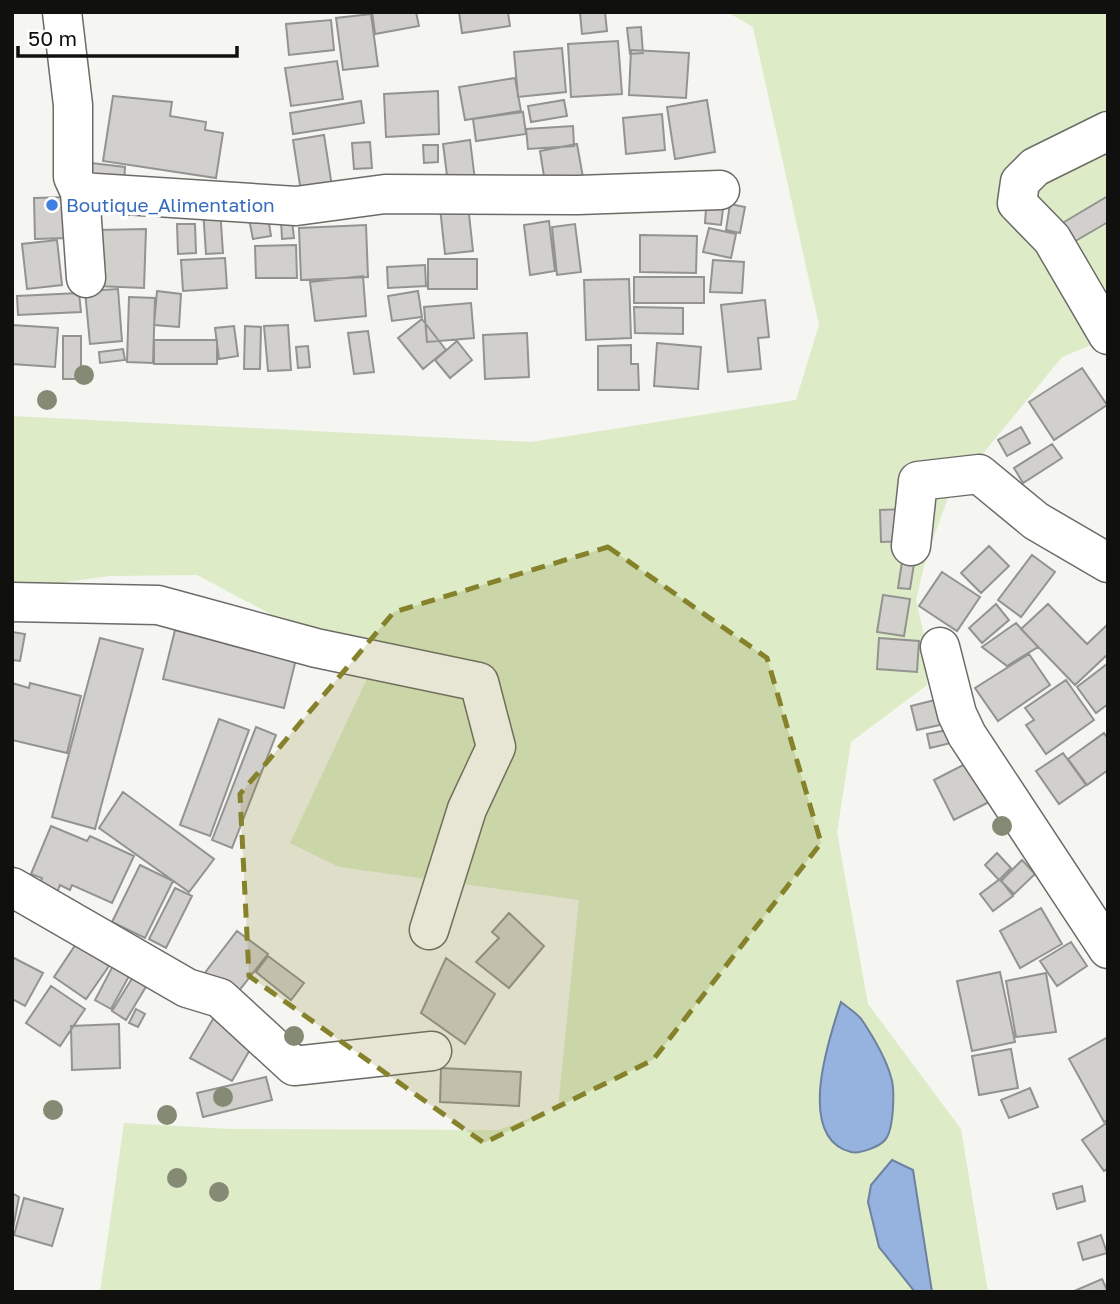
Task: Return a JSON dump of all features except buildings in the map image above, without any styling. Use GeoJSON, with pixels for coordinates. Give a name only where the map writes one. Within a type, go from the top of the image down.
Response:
{"type":"FeatureCollection","features":[{"type":"Feature","properties":{"kind":"street"},"geometry":{"type":"LineString","coordinates":[[62,12],[73,105],[73,177],[80,192],[86,278]]}},
{"type":"Feature","properties":{"kind":"street"},"geometry":{"type":"LineString","coordinates":[[1108,131],[1035,167],[1020,182],[1017,203],[1052,239],[1108,335]]}},
{"type":"Feature","properties":{"kind":"street"},"geometry":{"type":"LineString","coordinates":[[80,192],[296,206],[384,194],[578,195],[720,190]]}},
{"type":"Feature","properties":{"kind":"street"},"geometry":{"type":"LineString","coordinates":[[911,546],[918,481],[979,474],[1035,521],[1108,563]]}},
{"type":"Feature","properties":{"kind":"street"},"geometry":{"type":"LineString","coordinates":[[12,602],[158,604],[316,649],[478,682],[496,747],[467,809],[429,930]]}},
{"type":"Feature","properties":{"kind":"street"},"geometry":{"type":"LineString","coordinates":[[940,648],[957,714],[967,735],[1108,949]]}},
{"type":"Feature","properties":{"kind":"street"},"geometry":{"type":"LineString","coordinates":[[12,887],[187,988],[220,998],[294,1066],[432,1051]]}},
{"type":"Feature","properties":{"kind":"highlighted area"},"geometry":{"type":"Polygon","coordinates":[[[608,547],[767,658],[821,843],[653,1060],[484,1143],[249,976],[240,794],[394,612],[608,547]]]}},
{"type":"Feature","properties":{"kind":"green space"},"geometry":{"type":"Polygon","coordinates":[[[727,12],[1108,12],[1108,338],[1062,357],[949,495],[926,558],[916,600],[924,635],[927,685],[851,742],[837,832],[868,1004],[961,1129],[988,1292],[932,1292],[913,1170],[879,1247],[915,1292],[100,1292],[124,1123],[230,1129],[498,1130],[558,1108],[579,900],[339,867],[290,843],[372,668],[197,575],[110,576],[12,589],[12,416],[531,442],[796,400],[819,325],[753,27],[727,12]]]}},
{"type":"Feature","properties":{"kind":"water"},"geometry":{"type":"Polygon","coordinates":[[[841,1002],[858,1015],[866,1026],[889,1070],[892,1083],[893,1109],[888,1135],[878,1145],[859,1152],[851,1152],[834,1143],[824,1128],[820,1108],[824,1062],[841,1002]]]}},
{"type":"Feature","properties":{"kind":"water"},"geometry":{"type":"Polygon","coordinates":[[[892,1160],[913,1170],[932,1292],[915,1292],[879,1247],[868,1202],[871,1185],[892,1160]]]}},
{"type":"Feature","properties":{"kind":"place","name":"Boutique_Alimentation"},"geometry":{"type":"Point","coordinates":[52,205]}}]}
